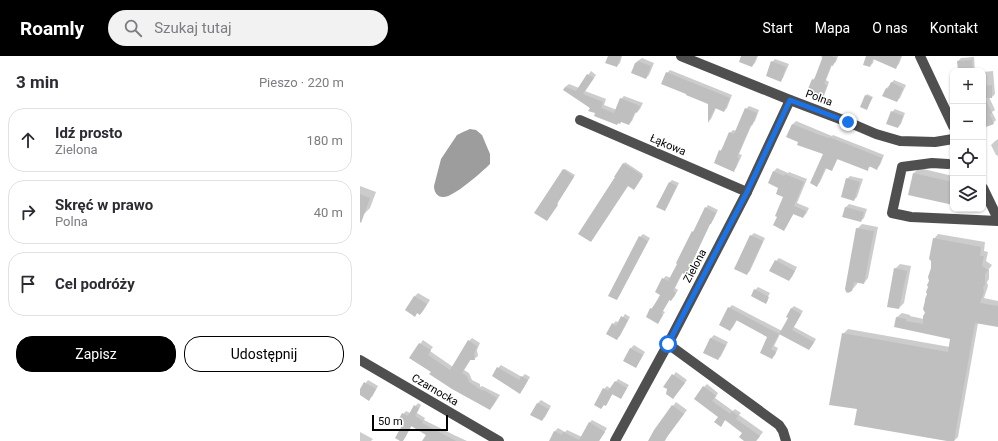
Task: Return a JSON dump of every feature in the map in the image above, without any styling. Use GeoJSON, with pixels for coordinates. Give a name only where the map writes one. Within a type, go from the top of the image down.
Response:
{"type":"FeatureCollection","features":[{"type":"Feature","properties":{"kind":"street","name":"Polna"},"geometry":{"type":"LineString","coordinates":[[681,56],[876,134],[900,141],[934,142],[950,139]]}},
{"type":"Feature","properties":{"kind":"street"},"geometry":{"type":"LineString","coordinates":[[920,56],[950,120]]}},
{"type":"Feature","properties":{"kind":"street","name":"Zielona"},"geometry":{"type":"LineString","coordinates":[[615,441],[668,344],[747,192],[790,100]]}},
{"type":"Feature","properties":{"kind":"street","name":"Łąkowa"},"geometry":{"type":"LineString","coordinates":[[580,120],[747,192]]}},
{"type":"Feature","properties":{"kind":"street"},"geometry":{"type":"LineString","coordinates":[[948,164],[902,166],[892,213],[910,217],[998,220],[986,194]]}},
{"type":"Feature","properties":{"kind":"street"},"geometry":{"type":"LineString","coordinates":[[668,344],[779,425],[783,431],[786,441]]}},
{"type":"Feature","properties":{"kind":"street","name":"Czarnocka"},"geometry":{"type":"LineString","coordinates":[[360,360],[499,441]]}},
{"type":"Feature","properties":{"kind":"shaded area"},"geometry":{"type":"Polygon","coordinates":[[[470,129],[476,130],[482,135],[490,154],[490,164],[468,184],[454,193],[443,197],[439,196],[435,192],[434,186],[441,159],[457,135],[470,129]]]}},
{"type":"Feature","properties":{"kind":"building"},"geometry":{"type":"Polygon","coordinates":[[[608,56],[621,56],[617,67],[605,63],[608,56]]]}},
{"type":"Feature","properties":{"kind":"building"},"geometry":{"type":"Polygon","coordinates":[[[741,56],[757,56],[752,67],[739,62],[741,56]]]}},
{"type":"Feature","properties":{"kind":"building"},"geometry":{"type":"Polygon","coordinates":[[[823,56],[831,56],[836,58],[833,66],[831,65],[824,84],[827,85],[821,100],[806,94],[812,79],[814,80],[823,56]]]}},
{"type":"Feature","properties":{"kind":"building"},"geometry":{"type":"Polygon","coordinates":[[[866,56],[901,56],[896,69],[873,59],[870,67],[863,65],[866,56]]]}},
{"type":"Feature","properties":{"kind":"building"},"geometry":{"type":"Polygon","coordinates":[[[972,60],[973,68],[958,68],[957,61],[972,60]]]}},
{"type":"Feature","properties":{"kind":"building"},"geometry":{"type":"Polygon","coordinates":[[[638,61],[651,66],[646,79],[631,73],[635,63],[638,61]]]}},
{"type":"Feature","properties":{"kind":"building"},"geometry":{"type":"Polygon","coordinates":[[[771,61],[786,67],[781,82],[766,76],[771,61]]]}},
{"type":"Feature","properties":{"kind":"building"},"geometry":{"type":"Polygon","coordinates":[[[666,72],[730,98],[724,112],[715,108],[708,123],[708,104],[661,84],[666,72]]]}},
{"type":"Feature","properties":{"kind":"building"},"geometry":{"type":"Polygon","coordinates":[[[587,74],[594,78],[583,94],[603,102],[601,108],[614,113],[620,98],[640,106],[637,113],[635,112],[629,125],[621,122],[617,125],[594,116],[595,113],[588,111],[590,108],[563,90],[565,87],[576,91],[587,74]]]}},
{"type":"Feature","properties":{"kind":"building"},"geometry":{"type":"Polygon","coordinates":[[[891,82],[903,88],[897,102],[882,96],[886,88],[888,89],[891,82]]]}},
{"type":"Feature","properties":{"kind":"building"},"geometry":{"type":"Polygon","coordinates":[[[992,85],[992,98],[986,98],[986,86],[992,85]]]}},
{"type":"Feature","properties":{"kind":"building"},"geometry":{"type":"Polygon","coordinates":[[[865,95],[872,98],[867,110],[860,107],[865,95]]]}},
{"type":"Feature","properties":{"kind":"building"},"geometry":{"type":"Polygon","coordinates":[[[986,100],[992,113],[990,115],[994,124],[986,127],[986,100]]]}},
{"type":"Feature","properties":{"kind":"building"},"geometry":{"type":"Polygon","coordinates":[[[745,108],[757,113],[737,157],[739,158],[734,172],[714,163],[729,132],[734,134],[745,108]]]}},
{"type":"Feature","properties":{"kind":"building"},"geometry":{"type":"Polygon","coordinates":[[[891,111],[903,116],[898,128],[886,124],[891,111]]]}},
{"type":"Feature","properties":{"kind":"building"},"geometry":{"type":"Polygon","coordinates":[[[792,124],[882,158],[877,170],[869,166],[868,171],[837,159],[832,171],[825,168],[817,187],[810,183],[823,154],[797,145],[798,142],[786,137],[792,124]]]}},
{"type":"Feature","properties":{"kind":"building"},"geometry":{"type":"Polygon","coordinates":[[[623,163],[643,176],[634,190],[628,186],[591,242],[578,234],[623,163]]]}},
{"type":"Feature","properties":{"kind":"building"},"geometry":{"type":"Polygon","coordinates":[[[563,169],[574,177],[547,221],[534,213],[563,169]]]}},
{"type":"Feature","properties":{"kind":"building"},"geometry":{"type":"Polygon","coordinates":[[[773,171],[804,182],[794,206],[806,211],[803,218],[793,214],[784,231],[773,225],[783,197],[776,194],[778,188],[768,183],[773,171]]]}},
{"type":"Feature","properties":{"kind":"building"},"geometry":{"type":"Polygon","coordinates":[[[913,173],[950,181],[950,204],[908,195],[913,173]]]}},
{"type":"Feature","properties":{"kind":"building"},"geometry":{"type":"Polygon","coordinates":[[[846,178],[860,182],[854,201],[841,197],[846,178]]]}},
{"type":"Feature","properties":{"kind":"building"},"geometry":{"type":"Polygon","coordinates":[[[669,182],[677,186],[665,211],[656,207],[669,182]]]}},
{"type":"Feature","properties":{"kind":"building"},"geometry":{"type":"Polygon","coordinates":[[[360,194],[370,198],[361,223],[360,222],[360,194]]]}},
{"type":"Feature","properties":{"kind":"building"},"geometry":{"type":"Polygon","coordinates":[[[705,207],[716,213],[686,275],[682,273],[673,291],[676,293],[671,301],[669,300],[661,314],[663,315],[658,324],[646,317],[650,308],[652,309],[660,295],[655,292],[662,278],[668,281],[705,207]]]}},
{"type":"Feature","properties":{"kind":"building"},"geometry":{"type":"Polygon","coordinates":[[[845,207],[864,212],[861,222],[842,217],[845,207]]]}},
{"type":"Feature","properties":{"kind":"building"},"geometry":{"type":"Polygon","coordinates":[[[856,228],[874,231],[864,284],[854,282],[852,291],[848,293],[845,289],[856,228]]]}},
{"type":"Feature","properties":{"kind":"building"},"geometry":{"type":"Polygon","coordinates":[[[750,235],[763,241],[747,275],[734,269],[750,235]]]}},
{"type":"Feature","properties":{"kind":"building"},"geometry":{"type":"Polygon","coordinates":[[[639,236],[648,241],[617,300],[608,296],[639,236]]]}},
{"type":"Feature","properties":{"kind":"building"},"geometry":{"type":"Polygon","coordinates":[[[933,238],[981,247],[980,256],[984,256],[982,266],[988,270],[985,274],[985,285],[983,287],[984,292],[980,303],[998,306],[998,327],[975,323],[954,441],[854,425],[857,409],[829,405],[842,333],[948,352],[950,339],[894,327],[896,317],[906,319],[906,321],[923,324],[923,316],[925,313],[923,309],[927,294],[927,285],[929,281],[928,277],[931,268],[931,261],[929,259],[933,238]]]}},
{"type":"Feature","properties":{"kind":"building"},"geometry":{"type":"Polygon","coordinates":[[[775,260],[795,271],[789,281],[769,271],[775,260]]]}},
{"type":"Feature","properties":{"kind":"building"},"geometry":{"type":"Polygon","coordinates":[[[894,268],[907,271],[899,309],[887,307],[894,268]]]}},
{"type":"Feature","properties":{"kind":"building"},"geometry":{"type":"Polygon","coordinates":[[[754,289],[769,297],[766,304],[751,296],[754,289]]]}},
{"type":"Feature","properties":{"kind":"building"},"geometry":{"type":"Polygon","coordinates":[[[414,296],[427,304],[420,315],[417,313],[415,317],[405,310],[414,296]]]}},
{"type":"Feature","properties":{"kind":"building"},"geometry":{"type":"Polygon","coordinates":[[[728,307],[779,334],[771,349],[776,352],[772,359],[760,353],[767,337],[736,320],[730,331],[719,325],[728,307]]]}},
{"type":"Feature","properties":{"kind":"building"},"geometry":{"type":"Polygon","coordinates":[[[791,308],[801,314],[792,330],[814,342],[809,350],[779,334],[788,318],[786,317],[791,308]]]}},
{"type":"Feature","properties":{"kind":"building"},"geometry":{"type":"Polygon","coordinates":[[[621,316],[628,320],[617,340],[606,334],[612,323],[616,326],[621,316]]]}},
{"type":"Feature","properties":{"kind":"building"},"geometry":{"type":"Polygon","coordinates":[[[710,338],[726,345],[718,360],[703,353],[710,338]]]}},
{"type":"Feature","properties":{"kind":"building"},"geometry":{"type":"Polygon","coordinates":[[[468,340],[477,346],[474,354],[475,360],[470,360],[462,373],[467,376],[469,382],[478,389],[484,390],[497,398],[490,410],[452,389],[429,374],[431,372],[409,358],[419,343],[431,350],[428,355],[450,370],[468,340]]]}},
{"type":"Feature","properties":{"kind":"building"},"geometry":{"type":"Polygon","coordinates":[[[630,348],[643,355],[636,368],[623,361],[630,348]]]}},
{"type":"Feature","properties":{"kind":"building"},"geometry":{"type":"Polygon","coordinates":[[[497,367],[519,380],[521,376],[528,380],[520,394],[492,376],[497,367]]]}},
{"type":"Feature","properties":{"kind":"building"},"geometry":{"type":"Polygon","coordinates":[[[672,374],[685,383],[673,399],[666,394],[667,389],[663,387],[672,374]]]}},
{"type":"Feature","properties":{"kind":"building"},"geometry":{"type":"Polygon","coordinates":[[[615,381],[627,388],[621,399],[612,394],[606,406],[604,405],[601,409],[594,405],[603,388],[608,391],[615,381]]]}},
{"type":"Feature","properties":{"kind":"building"},"geometry":{"type":"Polygon","coordinates":[[[364,382],[376,389],[369,401],[360,395],[360,389],[364,382]]]}},
{"type":"Feature","properties":{"kind":"building"},"geometry":{"type":"Polygon","coordinates":[[[703,386],[716,396],[712,401],[730,414],[732,411],[738,416],[736,419],[760,436],[756,441],[744,441],[739,437],[742,433],[725,420],[721,427],[714,422],[718,417],[694,399],[703,386]]]}},
{"type":"Feature","properties":{"kind":"building"},"geometry":{"type":"Polygon","coordinates":[[[537,403],[549,409],[542,421],[530,415],[537,403]]]}},
{"type":"Feature","properties":{"kind":"building"},"geometry":{"type":"Polygon","coordinates":[[[414,405],[419,408],[415,416],[423,421],[422,423],[456,441],[422,441],[426,435],[411,426],[403,441],[395,438],[404,422],[399,419],[402,413],[408,416],[414,405]]]}},
{"type":"Feature","properties":{"kind":"building"},"geometry":{"type":"Polygon","coordinates":[[[672,405],[684,414],[664,441],[648,441],[654,430],[672,405]]]}},
{"type":"Feature","properties":{"kind":"building"},"geometry":{"type":"Polygon","coordinates":[[[589,422],[605,432],[599,441],[549,441],[554,431],[562,435],[563,432],[579,440],[589,422]]]}},
{"type":"Feature","properties":{"kind":"route"},"geometry":{"type":"LineString","coordinates":[[668,344],[747,192],[790,100],[848,122]]}}]}
